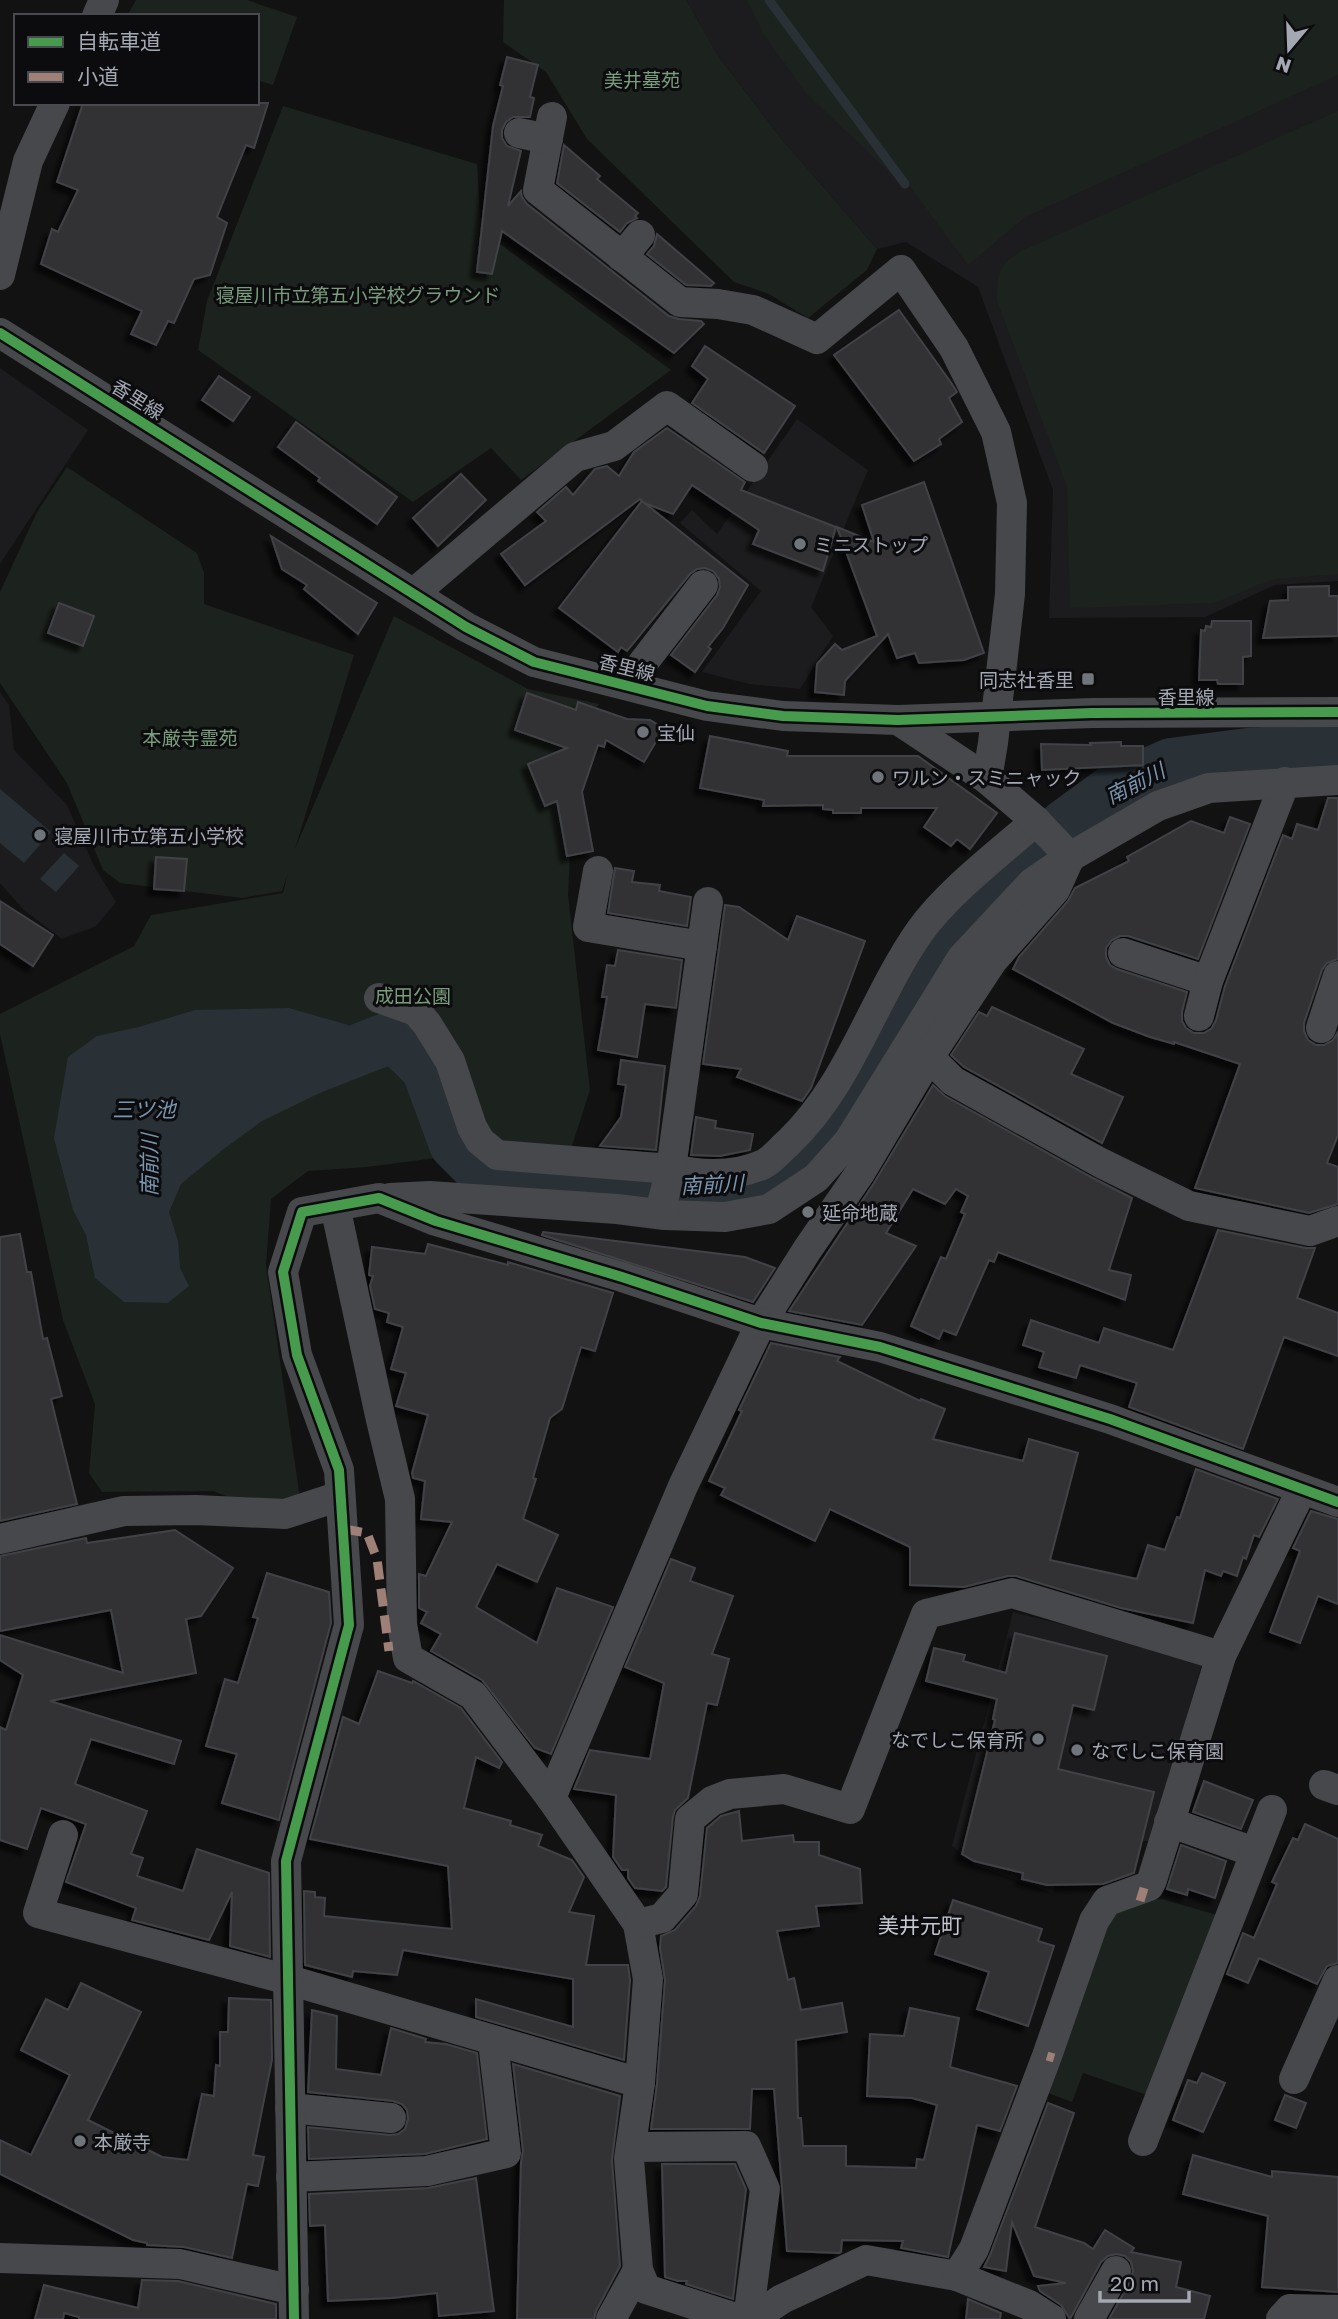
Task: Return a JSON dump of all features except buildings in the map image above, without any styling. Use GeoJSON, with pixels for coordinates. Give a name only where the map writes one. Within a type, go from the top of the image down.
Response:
{"type":"FeatureCollection","features":[{"type":"Feature","properties":{"kind":"street"},"geometry":{"type":"LineString","coordinates":[[0,275],[28,161],[54,105]]}},
{"type":"Feature","properties":{"kind":"street"},"geometry":{"type":"LineString","coordinates":[[519,133],[550,128],[538,190],[631,246],[680,302],[718,304],[753,310],[817,339],[901,270],[954,348],[996,432],[1012,503],[1010,594],[987,779]]}},
{"type":"Feature","properties":{"kind":"street","name":"香里線"},"geometry":{"type":"LineString","coordinates":[[0,332],[466,627],[534,662],[707,706],[783,716],[898,720],[1092,713],[1338,712]]}},
{"type":"Feature","properties":{"kind":"street"},"geometry":{"type":"LineString","coordinates":[[414,593],[575,457],[614,446],[667,406],[753,467]]}},
{"type":"Feature","properties":{"kind":"street"},"geometry":{"type":"LineString","coordinates":[[626,685],[703,584]]}},
{"type":"Feature","properties":{"kind":"street"},"geometry":{"type":"LineString","coordinates":[[898,720],[987,779],[1036,821],[1070,857]]}},
{"type":"Feature","properties":{"kind":"street"},"geometry":{"type":"LineString","coordinates":[[379,998],[416,1011],[427,1024],[450,1061],[472,1127],[480,1142],[497,1155],[667,1190],[724,1217],[769,1209],[816,1178],[849,1141],[962,958],[1032,883],[1070,857],[1158,806],[1209,788],[1338,780]]}},
{"type":"Feature","properties":{"kind":"street"},"geometry":{"type":"LineString","coordinates":[[1199,1016],[1208,981],[1284,782]]}},
{"type":"Feature","properties":{"kind":"street"},"geometry":{"type":"LineString","coordinates":[[0,2258],[180,2264],[294,2304],[286,1861],[349,1625],[339,1469],[297,1355],[283,1272],[302,1212],[379,1198],[430,1196],[617,1209],[667,1190],[694,1174],[737,1173],[767,1163],[805,1127],[847,1067],[921,930],[953,895],[1036,821]]}},
{"type":"Feature","properties":{"kind":"street"},"geometry":{"type":"LineString","coordinates":[[551,1798],[683,1486],[761,1323],[860,1173],[929,1057],[993,960],[1055,890],[1070,857]]}},
{"type":"Feature","properties":{"kind":"street"},"geometry":{"type":"LineString","coordinates":[[598,871],[588,927],[702,946]]}},
{"type":"Feature","properties":{"kind":"street"},"geometry":{"type":"LineString","coordinates":[[667,1190],[708,902]]}},
{"type":"Feature","properties":{"kind":"street"},"geometry":{"type":"LineString","coordinates":[[1124,953],[1208,981]]}},
{"type":"Feature","properties":{"kind":"street"},"geometry":{"type":"LineString","coordinates":[[1321,1028],[1338,976]]}},
{"type":"Feature","properties":{"kind":"street"},"geometry":{"type":"LineString","coordinates":[[889,985],[934,1004]]}},
{"type":"Feature","properties":{"kind":"street"},"geometry":{"type":"LineString","coordinates":[[929,1057],[953,1080],[1101,1163],[1188,1206],[1310,1231],[1338,1221]]}},
{"type":"Feature","properties":{"kind":"street"},"geometry":{"type":"LineString","coordinates":[[379,1198],[436,1221],[622,1277],[761,1323],[880,1347],[1110,1419],[1338,1502]]}},
{"type":"Feature","properties":{"kind":"street"},"geometry":{"type":"LineString","coordinates":[[335,1206],[400,1499],[402,1624],[408,1658],[473,1695],[551,1798],[638,1924],[648,1979],[640,2083],[629,2159],[638,2270],[646,2289],[739,2319]]}},
{"type":"Feature","properties":{"kind":"street"},"geometry":{"type":"LineString","coordinates":[[957,2276],[974,2249],[1047,2056],[1094,1921],[1107,1901],[1149,1886],[1221,1656],[1302,1489]]}},
{"type":"Feature","properties":{"kind":"street"},"geometry":{"type":"LineString","coordinates":[[0,1539],[124,1511],[196,1510],[285,1514],[340,1496]]}},
{"type":"Feature","properties":{"kind":"street"},"geometry":{"type":"LineString","coordinates":[[638,1924],[662,1918],[683,1894],[690,1819],[712,1801],[730,1794],[784,1789],[850,1809],[926,1614],[1012,1593],[1221,1656]]}},
{"type":"Feature","properties":{"kind":"street"},"geometry":{"type":"LineString","coordinates":[[1143,2141],[1272,1810]]}},
{"type":"Feature","properties":{"kind":"street"},"geometry":{"type":"LineString","coordinates":[[1169,1822],[1254,1852]]}},
{"type":"Feature","properties":{"kind":"street"},"geometry":{"type":"LineString","coordinates":[[63,1835],[37,1913],[289,1980],[640,2083]]}},
{"type":"Feature","properties":{"kind":"street"},"geometry":{"type":"LineString","coordinates":[[1294,2079],[1338,1980]]}},
{"type":"Feature","properties":{"kind":"street"},"geometry":{"type":"LineString","coordinates":[[291,2177],[426,2171],[506,2154],[493,2042]]}},
{"type":"Feature","properties":{"kind":"street"},"geometry":{"type":"LineString","coordinates":[[290,2108],[391,2118]]}},
{"type":"Feature","properties":{"kind":"street"},"geometry":{"type":"LineString","coordinates":[[631,2147],[746,2146],[765,2189],[750,2319]]}},
{"type":"Feature","properties":{"kind":"street"},"geometry":{"type":"LineString","coordinates":[[750,2319],[782,2299],[866,2260],[957,2276],[1036,2314]]}},
{"type":"Feature","properties":{"kind":"street"},"geometry":{"type":"LineString","coordinates":[[611,2319],[638,2270]]}},
{"type":"Feature","properties":{"kind":"street"},"geometry":{"type":"LineString","coordinates":[[1089,2319],[1116,2271]]}},
{"type":"Feature","properties":{"kind":"street"},"geometry":{"type":"LineString","coordinates":[[1281,2319],[1290,2309],[1338,2310]]}},
{"type":"Feature","properties":{"kind":"shaded area"},"geometry":{"type":"Polygon","coordinates":[[[686,0],[1338,0],[1338,581],[1275,585],[1205,617],[1049,618],[1053,490],[978,287],[906,242],[877,249],[779,136],[719,57],[686,0]]]}},
{"type":"Feature","properties":{"kind":"shaded area"},"geometry":{"type":"Polygon","coordinates":[[[0,368],[88,430],[0,564],[0,368]]]}},
{"type":"Feature","properties":{"kind":"shaded area","name":"ミニストップ"},"geometry":{"type":"Polygon","coordinates":[[[797,419],[868,470],[811,607],[833,636],[800,689],[749,684],[702,672],[761,591],[680,523],[692,510],[717,534],[797,419]]]}},
{"type":"Feature","properties":{"kind":"shaded area","name":"寝屋川市立第五小学校"},"geometry":{"type":"Polygon","coordinates":[[[0,692],[9,705],[14,750],[67,805],[94,866],[116,902],[96,926],[62,939],[23,909],[0,883],[0,692]]]}},
{"type":"Feature","properties":{"kind":"shaded area","name":"なでしこ保育園"},"geometry":{"type":"Polygon","coordinates":[[[1013,1612],[1203,1660],[1151,1841],[1066,1843],[1053,1893],[975,1865],[952,1846],[1013,1612]]]}},
{"type":"Feature","properties":{"kind":"green space"},"geometry":{"type":"Polygon","coordinates":[[[136,0],[247,0],[297,17],[273,85],[259,81],[259,14],[128,14],[136,0]]]}},
{"type":"Feature","properties":{"kind":"green space","name":"美井墓苑"},"geometry":{"type":"Polygon","coordinates":[[[504,0],[686,0],[719,57],[779,136],[877,249],[867,270],[808,318],[769,294],[734,282],[587,139],[546,72],[503,42],[504,0]]]}},
{"type":"Feature","properties":{"kind":"green space"},"geometry":{"type":"Polygon","coordinates":[[[747,0],[766,0],[904,186],[805,92],[765,36],[747,0]]]}},
{"type":"Feature","properties":{"kind":"green space"},"geometry":{"type":"Polygon","coordinates":[[[773,0],[1338,0],[1338,75],[1025,217],[968,265],[773,0]]]}},
{"type":"Feature","properties":{"kind":"green space","name":"寝屋川市立第五小学校グラウンド"},"geometry":{"type":"Polygon","coordinates":[[[283,106],[477,164],[481,230],[671,370],[521,480],[491,448],[413,502],[198,350],[207,301],[283,106]]]}},
{"type":"Feature","properties":{"kind":"green space"},"geometry":{"type":"Polygon","coordinates":[[[1338,111],[1338,574],[1274,579],[1214,603],[1070,608],[1067,486],[997,301],[1003,266],[1021,251],[1338,111]]]}},
{"type":"Feature","properties":{"kind":"green space","name":"成田公園"},"geometry":{"type":"Polygon","coordinates":[[[67,467],[197,553],[204,573],[204,604],[354,655],[295,849],[394,616],[528,689],[599,704],[557,766],[571,835],[568,895],[590,1090],[571,1149],[519,1147],[367,1167],[308,1171],[271,1199],[266,1265],[301,1505],[258,1508],[213,1491],[102,1492],[89,1473],[95,1404],[63,1320],[0,1034],[0,1014],[134,946],[151,915],[283,893],[288,873],[282,891],[242,898],[120,883],[103,870],[67,783],[0,683],[0,592],[37,512],[67,467]]]}},
{"type":"Feature","properties":{"kind":"green space"},"geometry":{"type":"Polygon","coordinates":[[[1162,1899],[1217,1915],[1150,2096],[1083,2073],[1072,2102],[1043,2091],[1100,1922],[1129,1902],[1162,1899]]]}},
{"type":"Feature","properties":{"kind":"water"},"geometry":{"type":"Polygon","coordinates":[[[0,789],[51,832],[24,863],[0,843],[0,789]]]}},
{"type":"Feature","properties":{"kind":"water"},"geometry":{"type":"Polygon","coordinates":[[[64,853],[79,866],[56,892],[40,879],[64,853]]]}},
{"type":"Feature","properties":{"kind":"water","name":"三ツ池"},"geometry":{"type":"Polygon","coordinates":[[[289,1008],[348,1025],[360,1061],[332,1087],[262,1121],[181,1184],[169,1212],[178,1241],[180,1268],[189,1286],[168,1303],[124,1302],[95,1278],[86,1235],[73,1210],[54,1138],[68,1057],[97,1036],[195,1010],[289,1008]]]}},
{"type":"Feature","properties":{"kind":"waterway"},"geometry":{"type":"LineString","coordinates":[[769,0],[905,184]]}},
{"type":"Feature","properties":{"kind":"waterway","name":"南前川"},"geometry":{"type":"LineString","coordinates":[[289,1077],[394,1036],[427,1068],[455,1144],[485,1174],[597,1178],[687,1189],[733,1187],[777,1180],[814,1150],[920,974],[970,913],[1064,826],[1116,788],[1171,764],[1248,754],[1338,749]]}},
{"type":"Feature","properties":{"kind":"marked path"},"geometry":{"type":"LineString","coordinates":[[344,1529],[367,1533],[377,1559],[389,1651]]}},
{"type":"Feature","properties":{"kind":"marked path"},"geometry":{"type":"LineString","coordinates":[[1140,1901],[1144,1888]]}},
{"type":"Feature","properties":{"kind":"marked path"},"geometry":{"type":"LineString","coordinates":[[1047,2056],[1054,2058]]}},
{"type":"Feature","properties":{"kind":"cycle path"},"geometry":{"type":"LineString","coordinates":[[0,333],[466,627],[534,662],[707,706],[783,716],[898,720],[1092,713],[1338,712]]}},
{"type":"Feature","properties":{"kind":"cycle path"},"geometry":{"type":"LineString","coordinates":[[294,2319],[286,1861],[349,1625],[339,1470],[297,1355],[283,1272],[302,1212],[379,1198],[436,1221],[622,1277],[761,1323],[880,1347],[1110,1419],[1338,1502]]}},
{"type":"Feature","properties":{"kind":"place","name":"ミニストップ"},"geometry":{"type":"Point","coordinates":[800,544]}},
{"type":"Feature","properties":{"kind":"place","name":"同志社香里"},"geometry":{"type":"Point","coordinates":[1088,679]}},
{"type":"Feature","properties":{"kind":"place","name":"宝仙"},"geometry":{"type":"Point","coordinates":[643,732]}},
{"type":"Feature","properties":{"kind":"place","name":"ワルン・スミニャック"},"geometry":{"type":"Point","coordinates":[878,777]}},
{"type":"Feature","properties":{"kind":"place","name":"寝屋川市立第五小学校"},"geometry":{"type":"Point","coordinates":[40,835]}},
{"type":"Feature","properties":{"kind":"place","name":"延命地蔵"},"geometry":{"type":"Point","coordinates":[808,1212]}},
{"type":"Feature","properties":{"kind":"place","name":"なでしこ保育所"},"geometry":{"type":"Point","coordinates":[1038,1739]}},
{"type":"Feature","properties":{"kind":"place","name":"なでしこ保育園"},"geometry":{"type":"Point","coordinates":[1077,1750]}},
{"type":"Feature","properties":{"kind":"place","name":"本厳寺"},"geometry":{"type":"Point","coordinates":[80,2141]}},
{"type":"Feature","properties":{"kind":"district","name":"美井元町"},"geometry":{"type":"Point","coordinates":[920,1925]}},
{"type":"Feature","properties":{"kind":"park label","name":"本厳寺霊苑"},"geometry":{"type":"Point","coordinates":[190,737]}}]}
